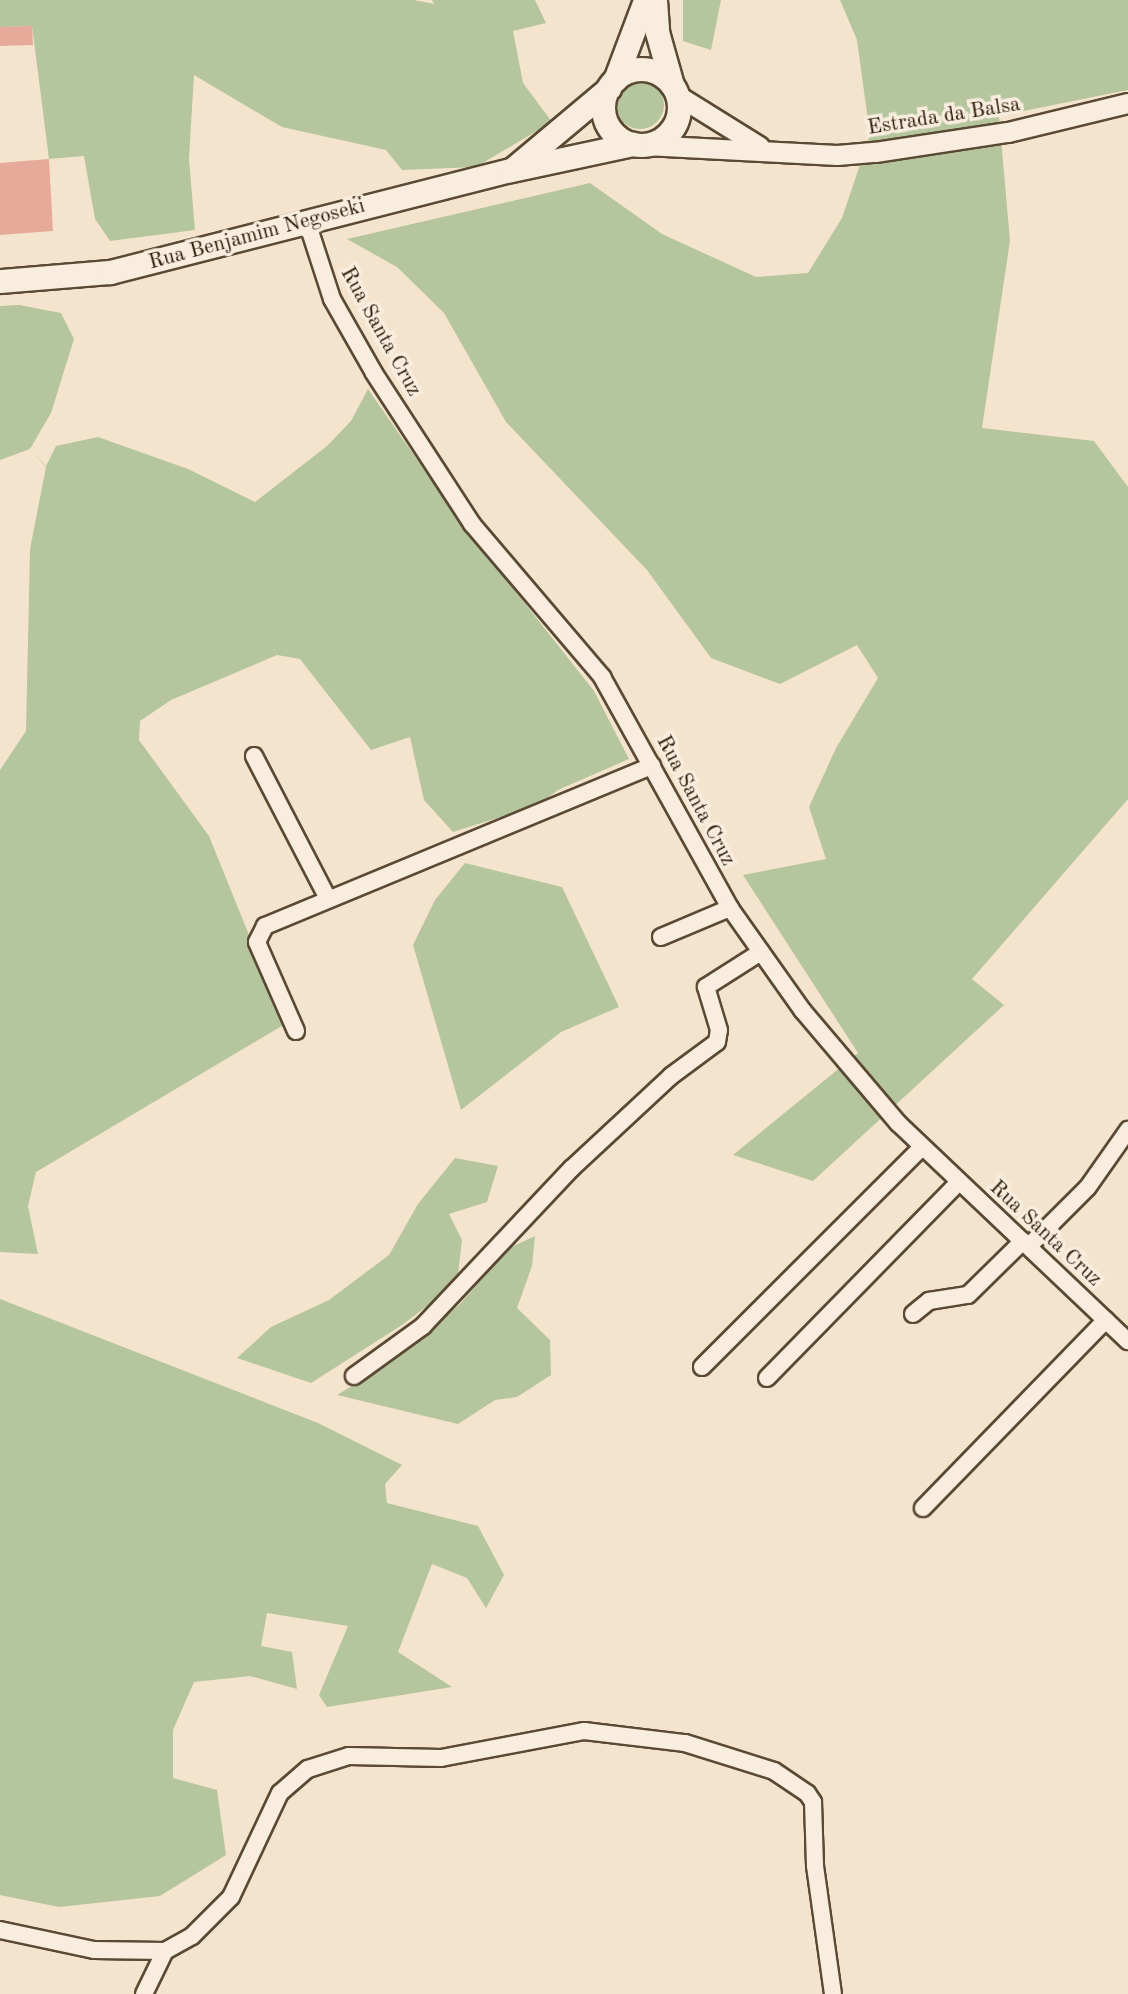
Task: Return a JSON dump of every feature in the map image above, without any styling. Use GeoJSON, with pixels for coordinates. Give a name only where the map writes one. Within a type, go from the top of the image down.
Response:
{"type":"FeatureCollection","features":[{"type":"Feature","properties":{"kind":"main road","name":"Rua Benjamim Negoseki"},"geometry":{"type":"LineString","coordinates":[[511,170],[612,84],[645,0]]}},
{"type":"Feature","properties":{"kind":"main road"},"geometry":{"type":"LineString","coordinates":[[654,0],[657,32],[675,90],[673,128],[639,144],[613,132],[607,122],[604,99],[612,84],[645,70],[675,90]]}},
{"type":"Feature","properties":{"kind":"main road","name":"Rua Benjamim Negoseki"},"geometry":{"type":"LineString","coordinates":[[0,281],[110,272],[511,170],[639,144]]}},
{"type":"Feature","properties":{"kind":"street","name":"Estrada da Balsa"},"geometry":{"type":"LineString","coordinates":[[675,90],[766,150]]}},
{"type":"Feature","properties":{"kind":"street","name":"Estrada da Balsa"},"geometry":{"type":"LineString","coordinates":[[639,144],[838,155],[931,145],[1128,103]]}},
{"type":"Feature","properties":{"kind":"street","name":"Rua Santa Cruz"},"geometry":{"type":"LineString","coordinates":[[307,222],[332,299],[374,373],[472,524],[601,677],[730,908],[827,1043],[922,1147],[1128,1341]]}},
{"type":"Feature","properties":{"kind":"street"},"geometry":{"type":"LineString","coordinates":[[254,756],[328,900]]}},
{"type":"Feature","properties":{"kind":"street"},"geometry":{"type":"LineString","coordinates":[[296,1031],[257,942],[259,933],[273,921],[652,766]]}},
{"type":"Feature","properties":{"kind":"street"},"geometry":{"type":"LineString","coordinates":[[661,937],[730,908]]}},
{"type":"Feature","properties":{"kind":"street"},"geometry":{"type":"LineString","coordinates":[[354,1376],[423,1326],[571,1169],[660,1086],[717,1042],[719,1030],[706,988],[761,952]]}},
{"type":"Feature","properties":{"kind":"street"},"geometry":{"type":"LineString","coordinates":[[913,1314],[929,1301],[968,1295],[1088,1186],[1128,1130]]}},
{"type":"Feature","properties":{"kind":"street"},"geometry":{"type":"LineString","coordinates":[[702,1367],[922,1147]]}},
{"type":"Feature","properties":{"kind":"street"},"geometry":{"type":"LineString","coordinates":[[767,1378],[960,1182]]}},
{"type":"Feature","properties":{"kind":"street"},"geometry":{"type":"LineString","coordinates":[[923,1508],[1106,1320]]}},
{"type":"Feature","properties":{"kind":"street"},"geometry":{"type":"LineString","coordinates":[[0,1930],[94,1950],[165,1951],[192,1936],[231,1897],[280,1793],[308,1769],[349,1756],[441,1758],[555,1735],[615,1731],[685,1743],[748,1762],[774,1771],[807,1793],[813,1802],[815,1866],[834,1994]]}},
{"type":"Feature","properties":{"kind":"street"},"geometry":{"type":"LineString","coordinates":[[144,1994],[165,1951]]}},
{"type":"Feature","properties":{"kind":"green space"},"geometry":{"type":"Polygon","coordinates":[[[0,0],[414,0],[434,4],[432,0],[535,0],[546,23],[513,31],[523,83],[552,122],[476,167],[402,170],[386,150],[282,127],[194,75],[189,159],[195,230],[110,241],[95,219],[84,156],[49,159],[32,26],[0,27],[0,0]]]}},
{"type":"Feature","properties":{"kind":"green space"},"geometry":{"type":"Polygon","coordinates":[[[683,0],[721,0],[711,50],[683,41],[683,0]]]}},
{"type":"Feature","properties":{"kind":"green space"},"geometry":{"type":"Polygon","coordinates":[[[840,0],[1128,0],[1128,90],[999,116],[1010,241],[982,428],[1094,441],[1128,487],[1128,799],[972,979],[1004,1005],[813,1181],[733,1155],[858,1053],[743,875],[826,859],[809,807],[836,748],[878,678],[857,645],[780,684],[711,658],[647,570],[506,422],[444,313],[397,267],[347,239],[590,183],[662,234],[756,277],[808,273],[842,218],[870,135],[857,40],[840,0]]]}},
{"type":"Feature","properties":{"kind":"green space"},"geometry":{"type":"Polygon","coordinates":[[[640,81],[657,88],[664,105],[657,122],[640,129],[623,122],[616,105],[623,88],[640,81]]]}},
{"type":"Feature","properties":{"kind":"green space"},"geometry":{"type":"Polygon","coordinates":[[[19,305],[61,313],[74,339],[51,413],[30,449],[0,460],[0,306],[19,305]]]}},
{"type":"Feature","properties":{"kind":"green space"},"geometry":{"type":"Polygon","coordinates":[[[368,389],[459,520],[594,691],[629,759],[558,790],[538,805],[453,832],[424,800],[410,737],[371,750],[300,659],[277,655],[171,700],[140,721],[139,740],[209,836],[285,1024],[36,1172],[28,1206],[38,1254],[0,1252],[0,770],[26,731],[30,549],[46,467],[30,449],[46,466],[56,446],[98,437],[188,469],[255,502],[327,446],[351,421],[368,389]]]}},
{"type":"Feature","properties":{"kind":"green space"},"geometry":{"type":"Polygon","coordinates":[[[465,863],[562,887],[619,1007],[561,1032],[461,1110],[413,945],[435,900],[465,863]]]}},
{"type":"Feature","properties":{"kind":"green space"},"geometry":{"type":"Polygon","coordinates":[[[455,1158],[498,1166],[487,1202],[449,1214],[462,1240],[457,1283],[402,1325],[311,1383],[237,1358],[271,1327],[329,1300],[389,1255],[418,1204],[455,1158]]]}},
{"type":"Feature","properties":{"kind":"green space"},"geometry":{"type":"Polygon","coordinates":[[[535,1236],[532,1266],[517,1308],[550,1340],[551,1375],[517,1397],[495,1400],[458,1424],[337,1395],[388,1364],[460,1304],[509,1248],[535,1236]]]}},
{"type":"Feature","properties":{"kind":"green space"},"geometry":{"type":"Polygon","coordinates":[[[0,1299],[318,1423],[402,1465],[385,1484],[387,1503],[478,1526],[504,1575],[486,1608],[467,1578],[432,1564],[398,1652],[452,1687],[327,1707],[319,1695],[348,1626],[267,1613],[261,1646],[292,1652],[297,1689],[250,1676],[194,1682],[173,1730],[173,1778],[217,1790],[226,1855],[160,1896],[59,1907],[0,1895],[0,1299]]]}},
{"type":"Feature","properties":{"kind":"building"},"geometry":{"type":"Polygon","coordinates":[[[32,26],[33,45],[0,46],[0,27],[32,26]]]}},
{"type":"Feature","properties":{"kind":"building"},"geometry":{"type":"Polygon","coordinates":[[[49,159],[53,231],[0,235],[0,163],[49,159]]]}}]}
